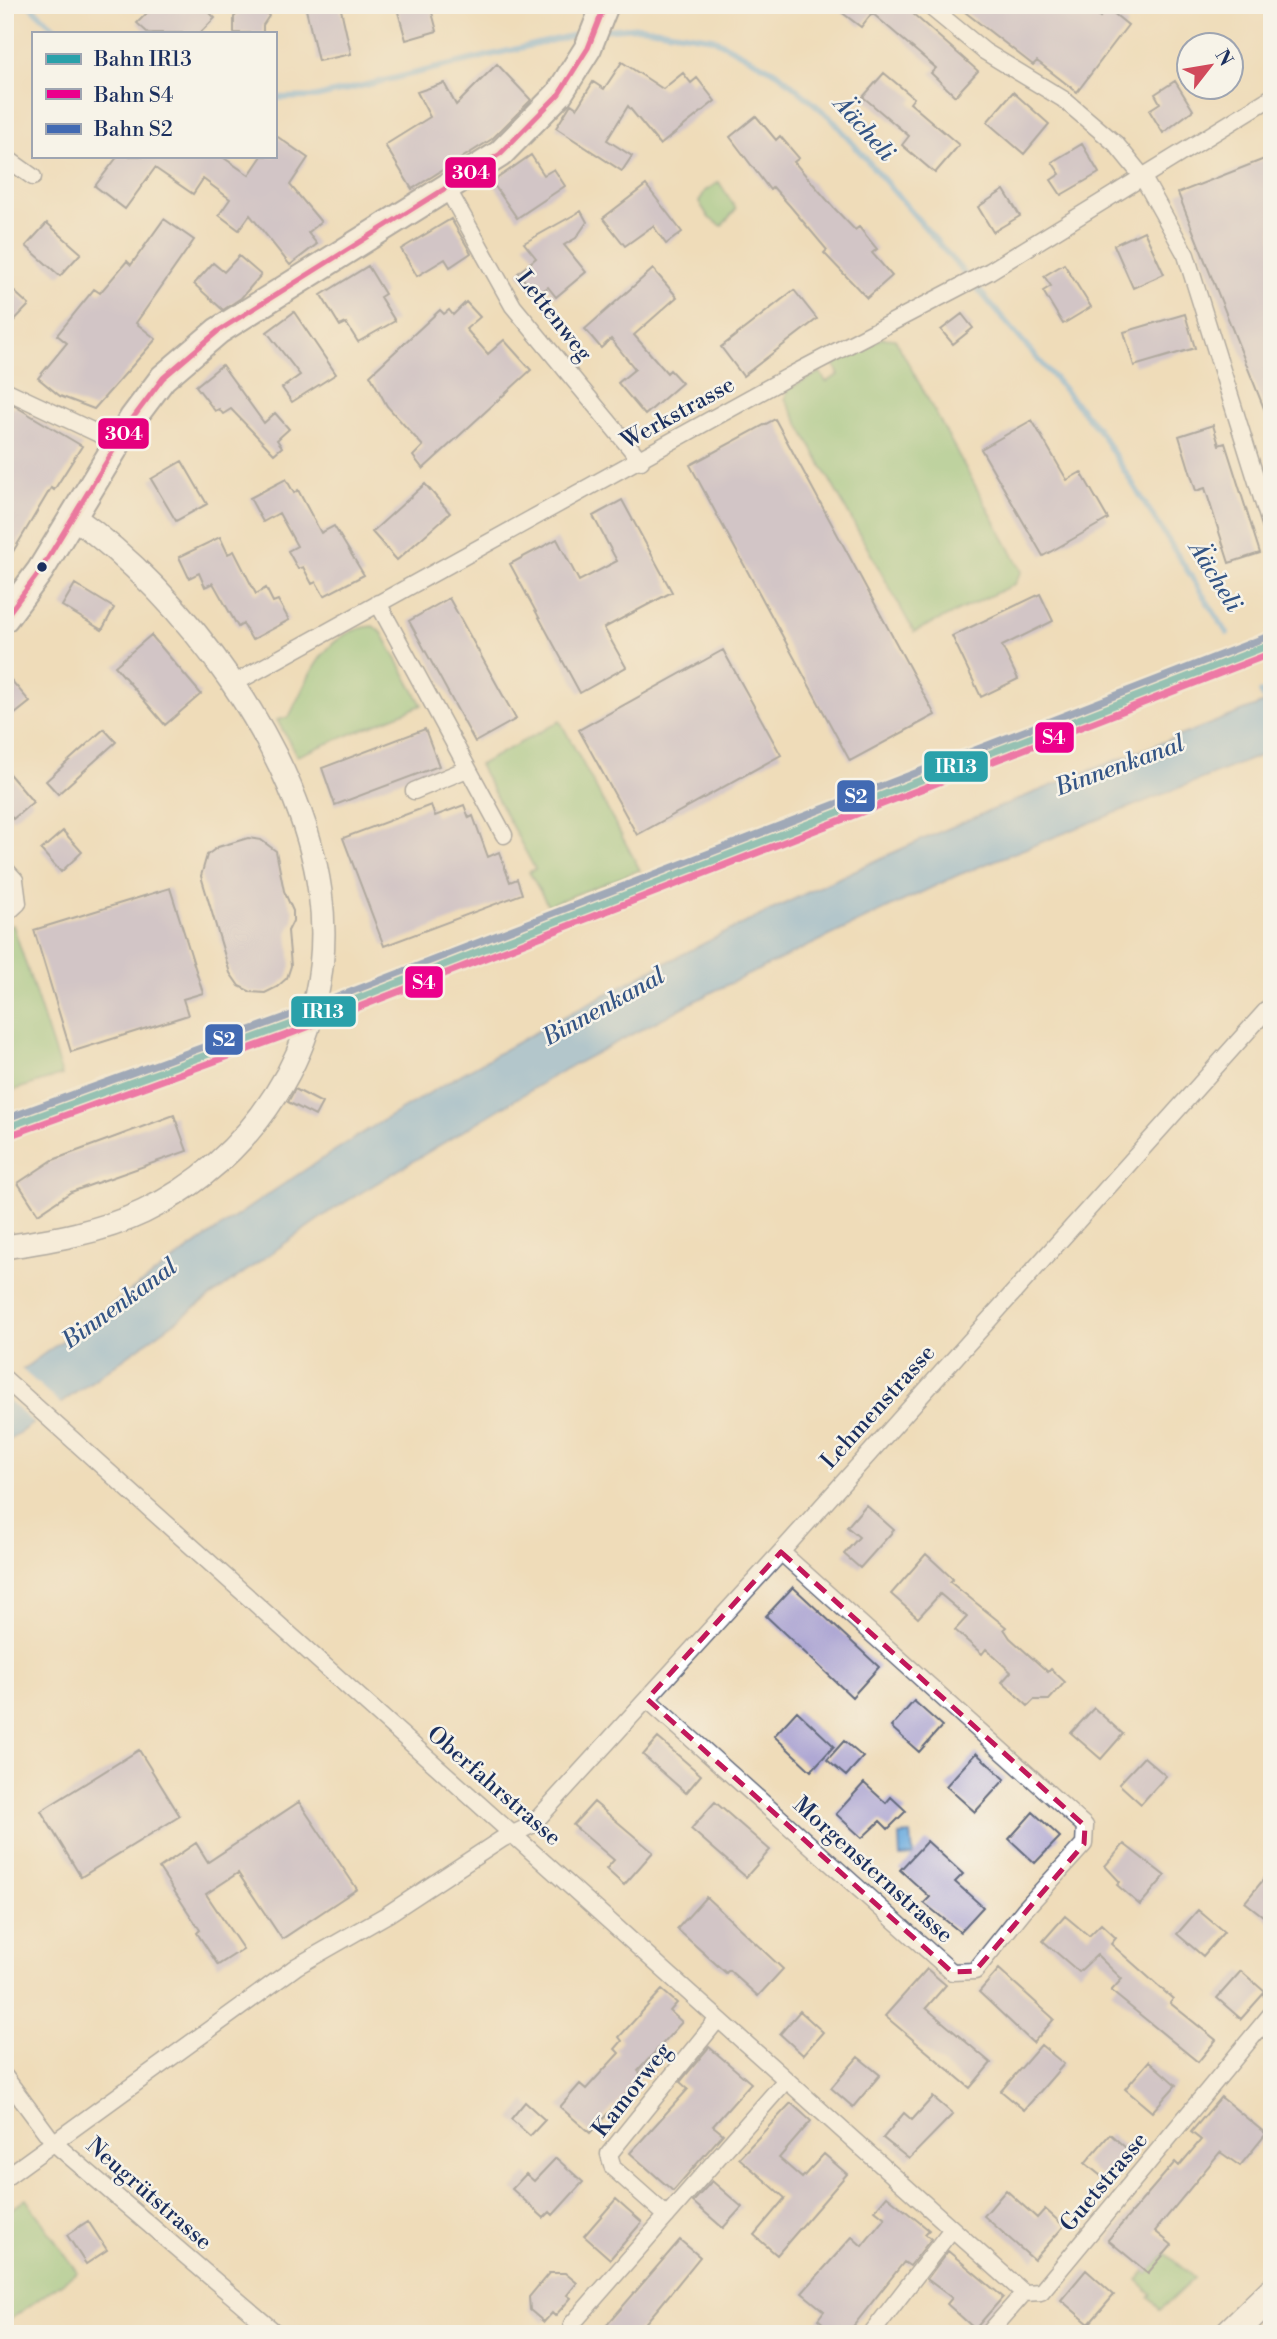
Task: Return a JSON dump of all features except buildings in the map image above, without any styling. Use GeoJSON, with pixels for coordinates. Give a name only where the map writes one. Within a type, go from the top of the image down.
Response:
{"type":"FeatureCollection","features":[{"type":"Feature","properties":{"kind":"highway"},"geometry":{"type":"LineString","coordinates":[[1230,2334],[1272,2293]]}},
{"type":"Feature","properties":{"kind":"main road"},"geometry":{"type":"LineString","coordinates":[[5,618],[40,571],[132,418],[163,378],[191,351],[284,289],[500,154],[530,127],[559,94],[588,48],[605,5]]}},
{"type":"Feature","properties":{"kind":"street"},"geometry":{"type":"LineString","coordinates":[[928,5],[984,51],[1063,99],[1116,144],[1142,176],[1186,255],[1272,530]]}},
{"type":"Feature","properties":{"kind":"street","name":"Werkstrasse"},"geometry":{"type":"LineString","coordinates":[[233,684],[641,461],[795,373],[990,271],[1272,97]]}},
{"type":"Feature","properties":{"kind":"street"},"geometry":{"type":"LineString","coordinates":[[5,158],[33,177]]}},
{"type":"Feature","properties":{"kind":"street","name":"Lettenweg"},"geometry":{"type":"LineString","coordinates":[[447,188],[508,299],[635,449],[641,461]]}},
{"type":"Feature","properties":{"kind":"street"},"geometry":{"type":"LineString","coordinates":[[5,390],[118,443]]}},
{"type":"Feature","properties":{"kind":"street"},"geometry":{"type":"LineString","coordinates":[[5,1247],[102,1227],[142,1213],[179,1193],[226,1158],[255,1127],[290,1072],[309,1027],[319,978],[323,928],[313,856],[275,757],[233,684],[202,642],[137,567],[72,516]]}},
{"type":"Feature","properties":{"kind":"street"},"geometry":{"type":"LineString","coordinates":[[378,603],[503,835]]}},
{"type":"Feature","properties":{"kind":"street"},"geometry":{"type":"LineString","coordinates":[[414,791],[467,769]]}},
{"type":"Feature","properties":{"kind":"street"},"geometry":{"type":"LineString","coordinates":[[5,869],[15,880],[18,903],[5,915]]}},
{"type":"Feature","properties":{"kind":"street","name":"Lehmenstrasse"},"geometry":{"type":"LineString","coordinates":[[5,2178],[297,1966],[388,1914],[514,1833],[532,1825],[781,1552],[1272,1004]]}},
{"type":"Feature","properties":{"kind":"street","name":"Oberfahrstrasse"},"geometry":{"type":"LineString","coordinates":[[5,1379],[514,1833],[952,2229]]}},
{"type":"Feature","properties":{"kind":"street","name":"Morgensternstrasse"},"geometry":{"type":"LineString","coordinates":[[647,1699],[952,1972],[975,1971],[1024,1910],[1084,1844],[1085,1826],[781,1552]]}},
{"type":"Feature","properties":{"kind":"street","name":"Guetstrasse"},"geometry":{"type":"LineString","coordinates":[[1024,2293],[1041,2292],[1272,2012]]}},
{"type":"Feature","properties":{"kind":"street","name":"Kamorweg"},"geometry":{"type":"LineString","coordinates":[[667,2216],[613,2168],[609,2154],[718,2019]]}},
{"type":"Feature","properties":{"kind":"street","name":"Neugrütstrasse"},"geometry":{"type":"LineString","coordinates":[[5,2077],[54,2143],[277,2334]]}},
{"type":"Feature","properties":{"kind":"street"},"geometry":{"type":"LineString","coordinates":[[572,2324],[786,2080]]}},
{"type":"Feature","properties":{"kind":"street"},"geometry":{"type":"LineString","coordinates":[[871,2334],[952,2229],[1024,2293],[988,2334]]}},
{"type":"Feature","properties":{"kind":"highlighted area"},"geometry":{"type":"Polygon","coordinates":[[[781,1552],[1085,1826],[1084,1844],[975,1971],[952,1972],[647,1699],[781,1552]]]}},
{"type":"Feature","properties":{"kind":"green space"},"geometry":{"type":"Polygon","coordinates":[[[719,182],[736,209],[722,226],[709,218],[699,202],[705,191],[719,182]]]}},
{"type":"Feature","properties":{"kind":"green space"},"geometry":{"type":"Polygon","coordinates":[[[882,338],[895,339],[1022,571],[1015,584],[914,632],[785,399],[788,389],[820,372],[826,382],[839,375],[834,364],[882,338]]]}},
{"type":"Feature","properties":{"kind":"green space"},"geometry":{"type":"Polygon","coordinates":[[[373,626],[382,633],[422,705],[297,756],[277,720],[289,717],[311,672],[330,647],[356,630],[373,626]]]}},
{"type":"Feature","properties":{"kind":"green space"},"geometry":{"type":"Polygon","coordinates":[[[560,721],[640,870],[548,905],[529,872],[535,869],[479,765],[560,721]]]}},
{"type":"Feature","properties":{"kind":"green space"},"geometry":{"type":"Polygon","coordinates":[[[13,925],[62,1075],[5,1093],[5,927],[13,925]]]}},
{"type":"Feature","properties":{"kind":"green space"},"geometry":{"type":"Polygon","coordinates":[[[26,2199],[77,2272],[5,2323],[5,2214],[26,2199]]]}},
{"type":"Feature","properties":{"kind":"green space"},"geometry":{"type":"Polygon","coordinates":[[[1165,2253],[1194,2278],[1160,2310],[1149,2297],[1152,2294],[1137,2280],[1145,2271],[1148,2273],[1165,2253]]]}},
{"type":"Feature","properties":{"kind":"water","name":"Binnenkanal"},"geometry":{"type":"Polygon","coordinates":[[[1272,700],[1272,751],[958,875],[716,990],[562,1071],[329,1212],[5,1443],[5,1382],[289,1180],[448,1082],[634,979],[760,915],[888,855],[1031,794],[1272,700]]]}},
{"type":"Feature","properties":{"kind":"water"},"geometry":{"type":"Polygon","coordinates":[[[911,1834],[913,1856],[900,1857],[899,1835],[911,1834]]]}},
{"type":"Feature","properties":{"kind":"pier"},"geometry":{"type":"Polygon","coordinates":[[[20,1368],[64,1407],[36,1425],[5,1398],[5,1378],[20,1368]]]}},
{"type":"Feature","properties":{"kind":"waterway","name":"Äächeli"},"geometry":{"type":"LineString","coordinates":[[29,5],[60,32]]}},
{"type":"Feature","properties":{"kind":"waterway","name":"Äächeli"},"geometry":{"type":"LineString","coordinates":[[601,30],[640,27],[712,38],[778,73],[831,118],[1098,429],[1227,633]]}},
{"type":"Feature","properties":{"kind":"waterway","name":"Äächeli"},"geometry":{"type":"LineString","coordinates":[[276,98],[316,97],[587,32]]}},
{"type":"Feature","properties":{"kind":"waterway","name":"Äächeli"},"geometry":{"type":"LineString","coordinates":[[1261,693],[1272,712]]}},
{"type":"Feature","properties":{"kind":"rail line","name":"S2"},"geometry":{"type":"LineString","coordinates":[[5,1119],[286,1017],[1269,636]]}},
{"type":"Feature","properties":{"kind":"rail line","name":"IR13"},"geometry":{"type":"LineString","coordinates":[[5,1128],[289,1025],[1272,644]]}},
{"type":"Feature","properties":{"kind":"rail line","name":"S4"},"geometry":{"type":"LineString","coordinates":[[8,1136],[292,1033],[1272,653]]}},
{"type":"Feature","properties":{"kind":"transit line","name":"304"},"geometry":{"type":"LineString","coordinates":[[5,618],[40,571],[133,418],[163,378],[218,331],[500,154],[559,94],[588,48],[605,5]]}}]}
